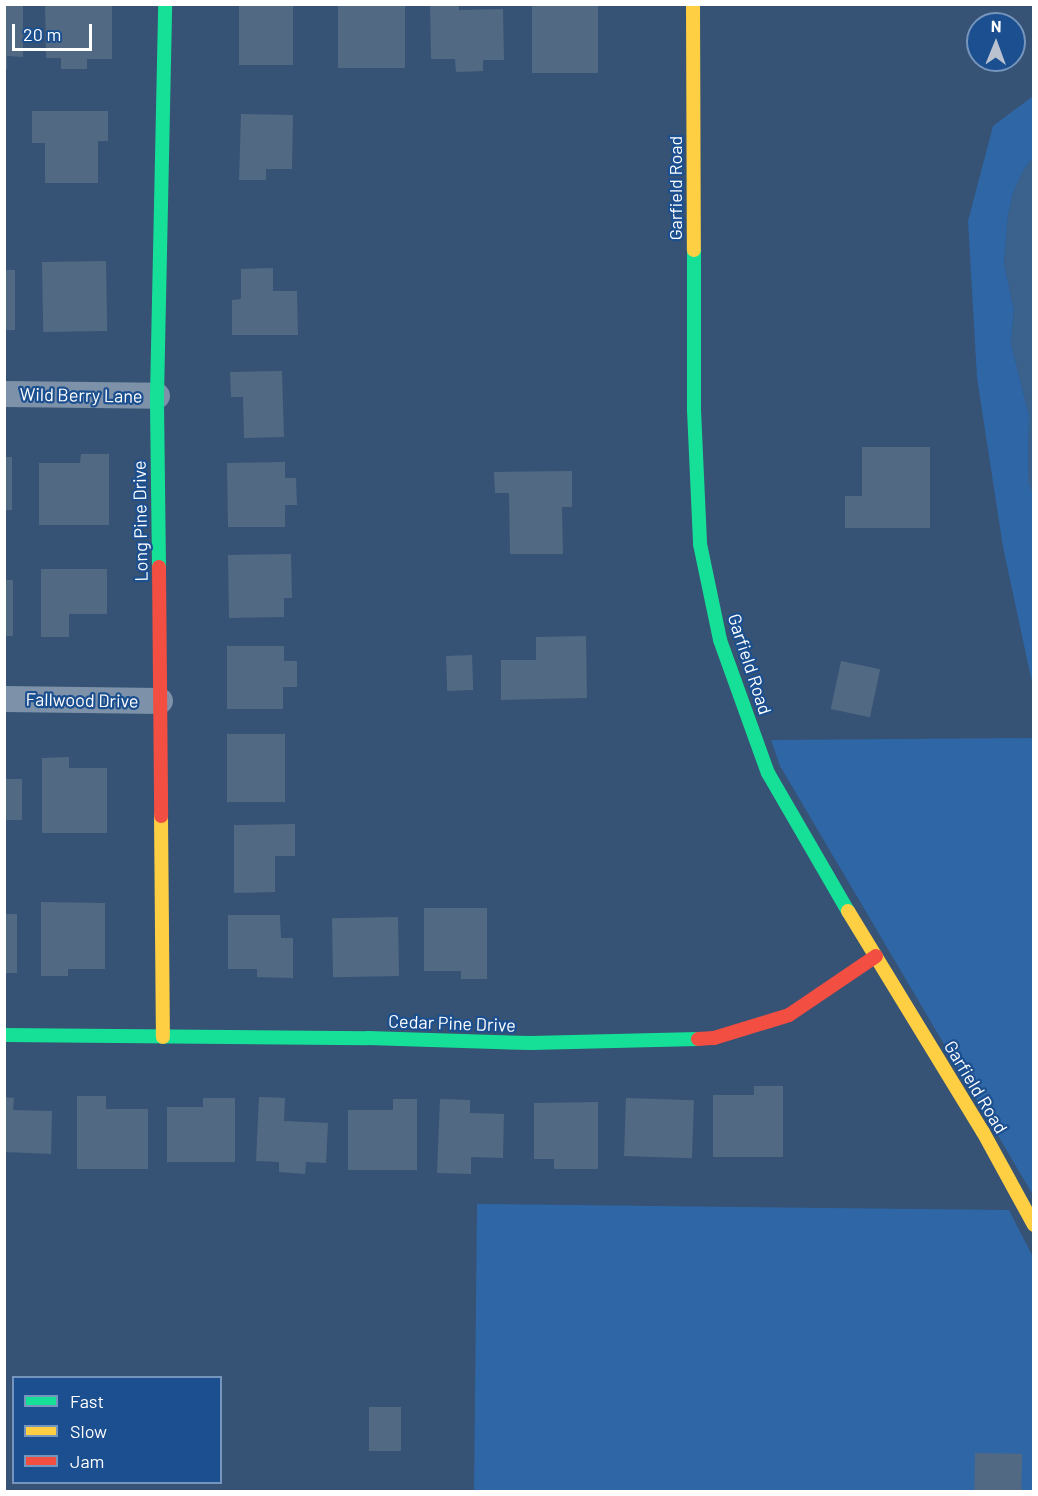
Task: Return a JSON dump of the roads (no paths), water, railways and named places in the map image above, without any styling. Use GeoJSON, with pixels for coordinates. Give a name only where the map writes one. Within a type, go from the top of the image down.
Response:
{"type":"FeatureCollection","features":[{"type":"Feature","properties":{"kind":"street","name":"Long Pine Drive"},"geometry":{"type":"LineString","coordinates":[[163,1037],[157,396],[165,4]]}},
{"type":"Feature","properties":{"kind":"street","name":"Garfield Road"},"geometry":{"type":"LineString","coordinates":[[693,4],[693,410],[700,544],[720,640],[768,773],[983,1132],[1034,1224]]}},
{"type":"Feature","properties":{"kind":"street","name":"Wild Berry Lane"},"geometry":{"type":"LineString","coordinates":[[4,394],[157,396]]}},
{"type":"Feature","properties":{"kind":"street","name":"Fallwood Drive"},"geometry":{"type":"LineString","coordinates":[[4,699],[160,701]]}},
{"type":"Feature","properties":{"kind":"street","name":"Cedar Pine Drive"},"geometry":{"type":"LineString","coordinates":[[4,1035],[531,1043],[641,1042],[714,1038],[789,1015],[876,956]]}}]}
